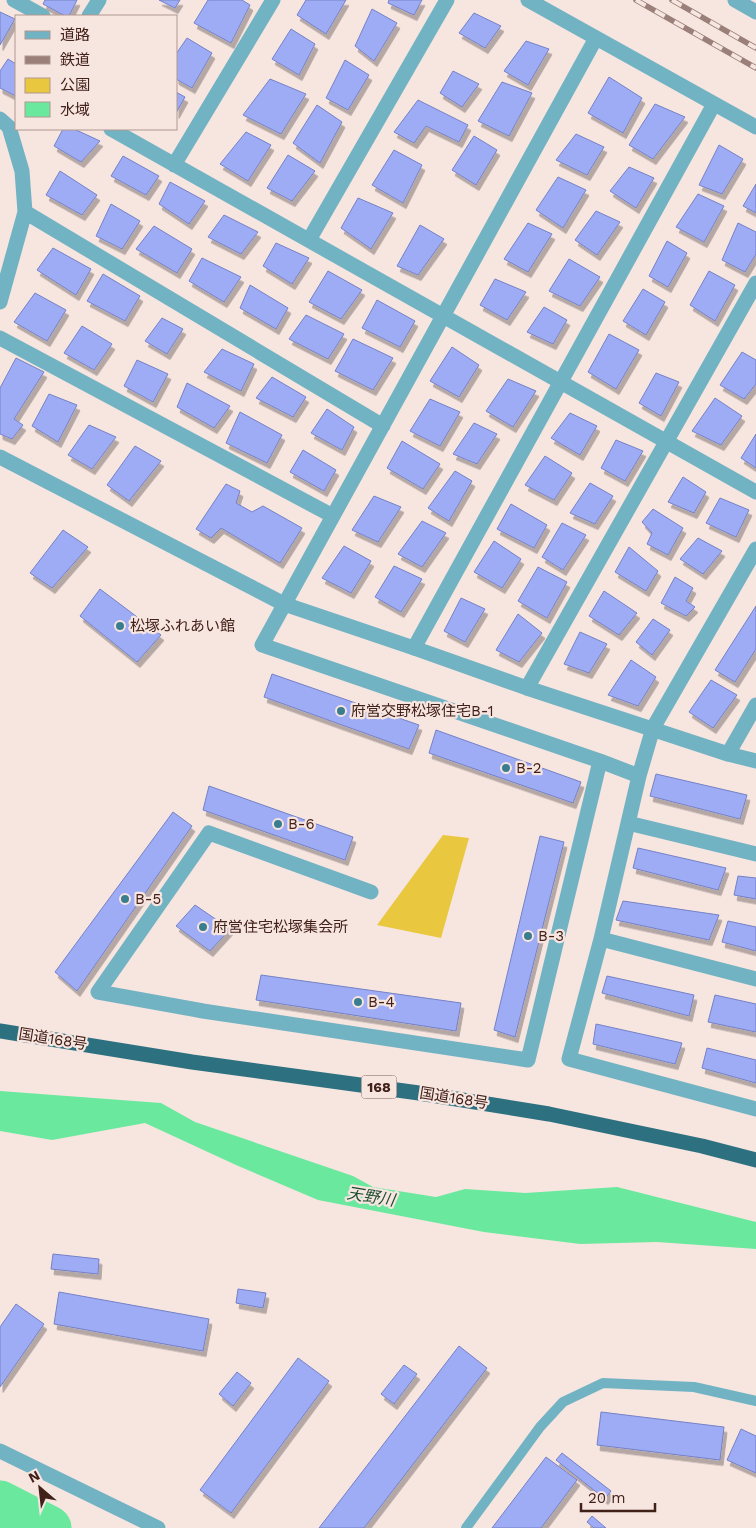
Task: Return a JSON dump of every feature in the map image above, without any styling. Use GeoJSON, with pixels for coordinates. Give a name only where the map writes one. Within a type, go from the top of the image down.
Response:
{"type":"FeatureCollection","features":[{"type":"Feature","properties":{"kind":"highway","name":"国道168号"},"geometry":{"type":"LineString","coordinates":[[0,1031],[192,1062],[418,1092],[539,1112],[702,1146],[756,1160]]}},
{"type":"Feature","properties":{"kind":"street"},"geometry":{"type":"LineString","coordinates":[[14,0],[41,15]]}},
{"type":"Feature","properties":{"kind":"street"},"geometry":{"type":"LineString","coordinates":[[90,15],[99,0]]}},
{"type":"Feature","properties":{"kind":"street"},"geometry":{"type":"LineString","coordinates":[[174,164],[273,0]]}},
{"type":"Feature","properties":{"kind":"street"},"geometry":{"type":"LineString","coordinates":[[308,240],[447,0]]}},
{"type":"Feature","properties":{"kind":"street"},"geometry":{"type":"LineString","coordinates":[[528,0],[756,127]]}},
{"type":"Feature","properties":{"kind":"street"},"geometry":{"type":"LineString","coordinates":[[735,0],[756,12]]}},
{"type":"Feature","properties":{"kind":"street"},"geometry":{"type":"LineString","coordinates":[[596,38],[262,645],[639,776]]}},
{"type":"Feature","properties":{"kind":"street"},"geometry":{"type":"LineString","coordinates":[[414,648],[714,104]]}},
{"type":"Feature","properties":{"kind":"street"},"geometry":{"type":"LineString","coordinates":[[0,302],[25,212],[22,171],[8,123]]}},
{"type":"Feature","properties":{"kind":"street"},"geometry":{"type":"LineString","coordinates":[[113,130],[756,492]]}},
{"type":"Feature","properties":{"kind":"street"},"geometry":{"type":"LineString","coordinates":[[25,212],[383,426]]}},
{"type":"Feature","properties":{"kind":"street"},"geometry":{"type":"LineString","coordinates":[[527,688],[756,282]]}},
{"type":"Feature","properties":{"kind":"street"},"geometry":{"type":"LineString","coordinates":[[0,338],[333,516]]}},
{"type":"Feature","properties":{"kind":"street"},"geometry":{"type":"LineString","coordinates":[[0,457],[284,604],[527,688],[728,754],[756,761]]}},
{"type":"Feature","properties":{"kind":"street"},"geometry":{"type":"LineString","coordinates":[[756,549],[653,728],[639,776],[601,939],[569,1059],[756,1109]]}},
{"type":"Feature","properties":{"kind":"street"},"geometry":{"type":"LineString","coordinates":[[728,754],[756,705]]}},
{"type":"Feature","properties":{"kind":"street"},"geometry":{"type":"LineString","coordinates":[[371,892],[209,833],[98,992],[203,1011],[528,1060],[600,761]]}},
{"type":"Feature","properties":{"kind":"street"},"geometry":{"type":"LineString","coordinates":[[628,824],[756,854]]}},
{"type":"Feature","properties":{"kind":"street"},"geometry":{"type":"LineString","coordinates":[[601,939],[756,980]]}},
{"type":"Feature","properties":{"kind":"street"},"geometry":{"type":"LineString","coordinates":[[0,1451],[158,1528]]}},
{"type":"Feature","properties":{"kind":"lane"},"geometry":{"type":"LineString","coordinates":[[466,1528],[540,1427],[563,1402],[603,1383],[694,1387],[756,1401]]}},
{"type":"Feature","properties":{"kind":"green space"},"geometry":{"type":"Polygon","coordinates":[[[443,835],[469,838],[441,938],[377,925],[443,835]]]}},
{"type":"Feature","properties":{"kind":"water","name":"天野川"},"geometry":{"type":"Polygon","coordinates":[[[0,1091],[161,1103],[195,1122],[353,1176],[373,1187],[436,1197],[465,1189],[525,1193],[617,1187],[756,1222],[756,1249],[657,1242],[580,1244],[484,1232],[318,1200],[145,1123],[52,1140],[0,1131],[0,1091]]]}},
{"type":"Feature","properties":{"kind":"building"},"geometry":{"type":"Polygon","coordinates":[[[45,0],[77,0],[70,15],[63,15],[43,4],[45,0]]]}},
{"type":"Feature","properties":{"kind":"building"},"geometry":{"type":"Polygon","coordinates":[[[159,0],[180,0],[175,8],[159,0]]]}},
{"type":"Feature","properties":{"kind":"building"},"geometry":{"type":"Polygon","coordinates":[[[208,0],[242,0],[250,5],[231,43],[194,23],[208,0]]]}},
{"type":"Feature","properties":{"kind":"building"},"geometry":{"type":"Polygon","coordinates":[[[306,0],[346,0],[326,34],[297,15],[306,0]]]}},
{"type":"Feature","properties":{"kind":"building"},"geometry":{"type":"Polygon","coordinates":[[[389,0],[422,0],[414,15],[388,3],[389,0]]]}},
{"type":"Feature","properties":{"kind":"building"},"geometry":{"type":"Polygon","coordinates":[[[372,9],[397,23],[374,61],[355,46],[372,9]]]}},
{"type":"Feature","properties":{"kind":"building"},"geometry":{"type":"Polygon","coordinates":[[[0,12],[15,19],[0,45],[0,12]]]}},
{"type":"Feature","properties":{"kind":"building"},"geometry":{"type":"Polygon","coordinates":[[[474,13],[501,26],[485,48],[459,33],[474,13]]]}},
{"type":"Feature","properties":{"kind":"building"},"geometry":{"type":"Polygon","coordinates":[[[291,29],[315,44],[299,75],[272,59],[291,29]]]}},
{"type":"Feature","properties":{"kind":"building"},"geometry":{"type":"Polygon","coordinates":[[[187,38],[212,53],[192,88],[178,80],[178,51],[187,38]]]}},
{"type":"Feature","properties":{"kind":"building"},"geometry":{"type":"Polygon","coordinates":[[[526,41],[549,49],[528,85],[504,71],[526,41]]]}},
{"type":"Feature","properties":{"kind":"building"},"geometry":{"type":"Polygon","coordinates":[[[8,59],[15,63],[15,96],[0,88],[0,71],[8,59]]]}},
{"type":"Feature","properties":{"kind":"building"},"geometry":{"type":"Polygon","coordinates":[[[345,60],[369,75],[348,110],[326,98],[345,60]]]}},
{"type":"Feature","properties":{"kind":"building"},"geometry":{"type":"Polygon","coordinates":[[[453,71],[479,84],[462,107],[440,93],[453,71]]]}},
{"type":"Feature","properties":{"kind":"building"},"geometry":{"type":"Polygon","coordinates":[[[609,77],[642,98],[623,133],[588,113],[609,77]]]}},
{"type":"Feature","properties":{"kind":"building"},"geometry":{"type":"Polygon","coordinates":[[[270,79],[306,94],[281,134],[243,115],[270,79]]]}},
{"type":"Feature","properties":{"kind":"building"},"geometry":{"type":"Polygon","coordinates":[[[502,82],[532,93],[509,136],[478,121],[502,82]]]}},
{"type":"Feature","properties":{"kind":"building"},"geometry":{"type":"Polygon","coordinates":[[[178,93],[185,97],[178,109],[178,93]]]}},
{"type":"Feature","properties":{"kind":"building"},"geometry":{"type":"Polygon","coordinates":[[[418,100],[468,125],[459,142],[426,126],[414,143],[394,132],[418,100]]]}},
{"type":"Feature","properties":{"kind":"building"},"geometry":{"type":"Polygon","coordinates":[[[655,104],[685,117],[653,159],[629,145],[655,104]]]}},
{"type":"Feature","properties":{"kind":"building"},"geometry":{"type":"Polygon","coordinates":[[[317,105],[342,122],[320,163],[293,143],[317,105]]]}},
{"type":"Feature","properties":{"kind":"building"},"geometry":{"type":"Polygon","coordinates":[[[62,130],[76,130],[100,141],[81,162],[54,146],[62,130]]]}},
{"type":"Feature","properties":{"kind":"building"},"geometry":{"type":"Polygon","coordinates":[[[246,132],[271,145],[248,181],[220,164],[246,132]]]}},
{"type":"Feature","properties":{"kind":"building"},"geometry":{"type":"Polygon","coordinates":[[[576,134],[604,147],[587,175],[556,160],[576,134]]]}},
{"type":"Feature","properties":{"kind":"building"},"geometry":{"type":"Polygon","coordinates":[[[474,136],[497,150],[476,185],[452,170],[474,136]]]}},
{"type":"Feature","properties":{"kind":"building"},"geometry":{"type":"Polygon","coordinates":[[[719,145],[743,159],[722,194],[699,185],[719,145]]]}},
{"type":"Feature","properties":{"kind":"building"},"geometry":{"type":"Polygon","coordinates":[[[394,150],[422,165],[403,203],[372,185],[394,150]]]}},
{"type":"Feature","properties":{"kind":"building"},"geometry":{"type":"Polygon","coordinates":[[[288,155],[315,171],[292,201],[267,188],[288,155]]]}},
{"type":"Feature","properties":{"kind":"building"},"geometry":{"type":"Polygon","coordinates":[[[123,156],[159,176],[146,195],[111,176],[123,156]]]}},
{"type":"Feature","properties":{"kind":"building"},"geometry":{"type":"Polygon","coordinates":[[[629,167],[654,178],[636,208],[610,191],[629,167]]]}},
{"type":"Feature","properties":{"kind":"building"},"geometry":{"type":"Polygon","coordinates":[[[60,171],[97,195],[82,215],[46,195],[60,171]]]}},
{"type":"Feature","properties":{"kind":"building"},"geometry":{"type":"Polygon","coordinates":[[[558,177],[586,190],[563,228],[536,210],[558,177]]]}},
{"type":"Feature","properties":{"kind":"building"},"geometry":{"type":"Polygon","coordinates":[[[170,182],[205,201],[189,224],[159,204],[170,182]]]}},
{"type":"Feature","properties":{"kind":"building"},"geometry":{"type":"Polygon","coordinates":[[[756,184],[756,213],[743,206],[756,184]]]}},
{"type":"Feature","properties":{"kind":"building"},"geometry":{"type":"Polygon","coordinates":[[[698,194],[724,206],[704,242],[676,227],[698,194]]]}},
{"type":"Feature","properties":{"kind":"building"},"geometry":{"type":"Polygon","coordinates":[[[358,198],[393,213],[371,249],[341,228],[358,198]]]}},
{"type":"Feature","properties":{"kind":"building"},"geometry":{"type":"Polygon","coordinates":[[[111,204],[140,221],[122,249],[96,236],[111,204]]]}},
{"type":"Feature","properties":{"kind":"building"},"geometry":{"type":"Polygon","coordinates":[[[596,211],[620,222],[597,255],[575,240],[596,211]]]}},
{"type":"Feature","properties":{"kind":"building"},"geometry":{"type":"Polygon","coordinates":[[[224,215],[258,232],[241,254],[208,237],[224,215]]]}},
{"type":"Feature","properties":{"kind":"building"},"geometry":{"type":"Polygon","coordinates":[[[528,223],[552,234],[528,272],[504,259],[528,223]]]}},
{"type":"Feature","properties":{"kind":"building"},"geometry":{"type":"Polygon","coordinates":[[[738,223],[756,232],[756,254],[745,272],[722,260],[738,223]]]}},
{"type":"Feature","properties":{"kind":"building"},"geometry":{"type":"Polygon","coordinates":[[[420,225],[444,239],[418,275],[397,266],[420,225]]]}},
{"type":"Feature","properties":{"kind":"building"},"geometry":{"type":"Polygon","coordinates":[[[154,226],[192,249],[177,273],[136,249],[154,226]]]}},
{"type":"Feature","properties":{"kind":"building"},"geometry":{"type":"Polygon","coordinates":[[[667,241],[687,253],[668,287],[649,276],[667,241]]]}},
{"type":"Feature","properties":{"kind":"building"},"geometry":{"type":"Polygon","coordinates":[[[276,243],[309,258],[292,284],[263,266],[276,243]]]}},
{"type":"Feature","properties":{"kind":"building"},"geometry":{"type":"Polygon","coordinates":[[[53,248],[91,269],[76,295],[37,270],[53,248]]]}},
{"type":"Feature","properties":{"kind":"building"},"geometry":{"type":"Polygon","coordinates":[[[202,258],[241,277],[224,302],[189,281],[202,258]]]}},
{"type":"Feature","properties":{"kind":"building"},"geometry":{"type":"Polygon","coordinates":[[[569,259],[600,277],[580,306],[549,291],[569,259]]]}},
{"type":"Feature","properties":{"kind":"building"},"geometry":{"type":"Polygon","coordinates":[[[328,271],[362,290],[341,319],[309,302],[328,271]]]}},
{"type":"Feature","properties":{"kind":"building"},"geometry":{"type":"Polygon","coordinates":[[[709,271],[735,285],[715,321],[690,305],[709,271]]]}},
{"type":"Feature","properties":{"kind":"building"},"geometry":{"type":"Polygon","coordinates":[[[103,274],[140,296],[125,321],[87,301],[103,274]]]}},
{"type":"Feature","properties":{"kind":"building"},"geometry":{"type":"Polygon","coordinates":[[[495,279],[526,292],[507,320],[480,305],[495,279]]]}},
{"type":"Feature","properties":{"kind":"building"},"geometry":{"type":"Polygon","coordinates":[[[250,285],[288,308],[276,329],[240,308],[250,285]]]}},
{"type":"Feature","properties":{"kind":"building"},"geometry":{"type":"Polygon","coordinates":[[[643,289],[665,302],[646,335],[623,321],[643,289]]]}},
{"type":"Feature","properties":{"kind":"building"},"geometry":{"type":"Polygon","coordinates":[[[35,293],[66,310],[47,341],[14,322],[35,293]]]}},
{"type":"Feature","properties":{"kind":"building"},"geometry":{"type":"Polygon","coordinates":[[[377,300],[415,321],[400,347],[362,328],[377,300]]]}},
{"type":"Feature","properties":{"kind":"building"},"geometry":{"type":"Polygon","coordinates":[[[544,307],[567,320],[553,344],[527,332],[544,307]]]}},
{"type":"Feature","properties":{"kind":"building"},"geometry":{"type":"Polygon","coordinates":[[[306,315],[344,334],[328,359],[289,339],[306,315]]]}},
{"type":"Feature","properties":{"kind":"building"},"geometry":{"type":"Polygon","coordinates":[[[162,318],[183,329],[167,354],[145,341],[162,318]]]}},
{"type":"Feature","properties":{"kind":"building"},"geometry":{"type":"Polygon","coordinates":[[[82,326],[112,344],[94,370],[64,353],[82,326]]]}},
{"type":"Feature","properties":{"kind":"building"},"geometry":{"type":"Polygon","coordinates":[[[609,334],[639,350],[616,389],[588,372],[609,334]]]}},
{"type":"Feature","properties":{"kind":"building"},"geometry":{"type":"Polygon","coordinates":[[[353,339],[393,358],[373,390],[335,371],[353,339]]]}},
{"type":"Feature","properties":{"kind":"building"},"geometry":{"type":"Polygon","coordinates":[[[452,347],[479,365],[459,397],[430,381],[452,347]]]}},
{"type":"Feature","properties":{"kind":"building"},"geometry":{"type":"Polygon","coordinates":[[[222,349],[254,364],[241,391],[204,372],[222,349]]]}},
{"type":"Feature","properties":{"kind":"building"},"geometry":{"type":"Polygon","coordinates":[[[742,352],[756,360],[756,384],[744,399],[720,385],[742,352]]]}},
{"type":"Feature","properties":{"kind":"building"},"geometry":{"type":"Polygon","coordinates":[[[16,358],[44,372],[14,419],[23,425],[12,439],[0,434],[0,388],[16,358]]]}},
{"type":"Feature","properties":{"kind":"building"},"geometry":{"type":"Polygon","coordinates":[[[137,360],[168,374],[153,402],[124,386],[137,360]]]}},
{"type":"Feature","properties":{"kind":"building"},"geometry":{"type":"Polygon","coordinates":[[[656,373],[679,382],[661,416],[639,403],[656,373]]]}},
{"type":"Feature","properties":{"kind":"building"},"geometry":{"type":"Polygon","coordinates":[[[272,377],[306,397],[293,417],[256,398],[272,377]]]}},
{"type":"Feature","properties":{"kind":"building"},"geometry":{"type":"Polygon","coordinates":[[[508,379],[536,391],[513,427],[486,411],[508,379]]]}},
{"type":"Feature","properties":{"kind":"building"},"geometry":{"type":"Polygon","coordinates":[[[187,383],[230,406],[214,428],[177,407],[187,383]]]}},
{"type":"Feature","properties":{"kind":"building"},"geometry":{"type":"Polygon","coordinates":[[[49,394],[77,405],[58,442],[32,426],[49,394]]]}},
{"type":"Feature","properties":{"kind":"building"},"geometry":{"type":"Polygon","coordinates":[[[715,398],[742,416],[721,445],[692,431],[715,398]]]}},
{"type":"Feature","properties":{"kind":"building"},"geometry":{"type":"Polygon","coordinates":[[[430,399],[460,412],[440,446],[410,431],[430,399]]]}},
{"type":"Feature","properties":{"kind":"building"},"geometry":{"type":"Polygon","coordinates":[[[327,409],[354,427],[342,450],[311,433],[327,409]]]}},
{"type":"Feature","properties":{"kind":"building"},"geometry":{"type":"Polygon","coordinates":[[[240,412],[282,435],[267,463],[226,443],[240,412]]]}},
{"type":"Feature","properties":{"kind":"building"},"geometry":{"type":"Polygon","coordinates":[[[570,413],[597,426],[580,455],[551,438],[570,413]]]}},
{"type":"Feature","properties":{"kind":"building"},"geometry":{"type":"Polygon","coordinates":[[[474,423],[497,434],[477,464],[453,454],[474,423]]]}},
{"type":"Feature","properties":{"kind":"building"},"geometry":{"type":"Polygon","coordinates":[[[89,425],[116,437],[92,469],[68,455],[89,425]]]}},
{"type":"Feature","properties":{"kind":"building"},"geometry":{"type":"Polygon","coordinates":[[[756,434],[756,468],[741,458],[756,434]]]}},
{"type":"Feature","properties":{"kind":"building"},"geometry":{"type":"Polygon","coordinates":[[[616,440],[643,451],[625,481],[601,468],[616,440]]]}},
{"type":"Feature","properties":{"kind":"building"},"geometry":{"type":"Polygon","coordinates":[[[402,441],[440,464],[423,489],[387,468],[402,441]]]}},
{"type":"Feature","properties":{"kind":"building"},"geometry":{"type":"Polygon","coordinates":[[[135,446],[161,461],[129,501],[107,485],[135,446]]]}},
{"type":"Feature","properties":{"kind":"building"},"geometry":{"type":"Polygon","coordinates":[[[303,450],[336,470],[324,491],[290,472],[303,450]]]}},
{"type":"Feature","properties":{"kind":"building"},"geometry":{"type":"Polygon","coordinates":[[[545,456],[572,473],[554,500],[525,485],[545,456]]]}},
{"type":"Feature","properties":{"kind":"building"},"geometry":{"type":"Polygon","coordinates":[[[455,471],[472,481],[449,521],[428,508],[455,471]]]}},
{"type":"Feature","properties":{"kind":"building"},"geometry":{"type":"Polygon","coordinates":[[[683,477],[706,492],[694,513],[668,502],[683,477]]]}},
{"type":"Feature","properties":{"kind":"building"},"geometry":{"type":"Polygon","coordinates":[[[590,483],[613,496],[595,524],[570,513],[590,483]]]}},
{"type":"Feature","properties":{"kind":"building"},"geometry":{"type":"Polygon","coordinates":[[[226,484],[240,491],[236,503],[252,512],[263,506],[302,528],[280,563],[221,528],[211,538],[196,529],[226,484]]]}},
{"type":"Feature","properties":{"kind":"building"},"geometry":{"type":"Polygon","coordinates":[[[374,496],[401,507],[378,542],[352,530],[374,496]]]}},
{"type":"Feature","properties":{"kind":"building"},"geometry":{"type":"Polygon","coordinates":[[[720,498],[749,510],[736,537],[706,523],[720,498]]]}},
{"type":"Feature","properties":{"kind":"building"},"geometry":{"type":"Polygon","coordinates":[[[511,504],[547,525],[534,548],[497,529],[511,504]]]}},
{"type":"Feature","properties":{"kind":"building"},"geometry":{"type":"Polygon","coordinates":[[[653,509],[683,528],[668,555],[647,544],[652,533],[642,522],[653,509]]]}},
{"type":"Feature","properties":{"kind":"building"},"geometry":{"type":"Polygon","coordinates":[[[422,521],[446,533],[422,567],[398,554],[422,521]]]}},
{"type":"Feature","properties":{"kind":"building"},"geometry":{"type":"Polygon","coordinates":[[[562,523],[586,535],[563,570],[542,557],[562,523]]]}},
{"type":"Feature","properties":{"kind":"building"},"geometry":{"type":"Polygon","coordinates":[[[63,530],[88,547],[52,588],[30,573],[63,530]]]}},
{"type":"Feature","properties":{"kind":"building"},"geometry":{"type":"Polygon","coordinates":[[[698,538],[722,551],[703,574],[680,559],[698,538]]]}},
{"type":"Feature","properties":{"kind":"building"},"geometry":{"type":"Polygon","coordinates":[[[494,541],[521,559],[502,588],[474,572],[494,541]]]}},
{"type":"Feature","properties":{"kind":"building"},"geometry":{"type":"Polygon","coordinates":[[[344,546],[371,561],[351,593],[322,578],[344,546]]]}},
{"type":"Feature","properties":{"kind":"building"},"geometry":{"type":"Polygon","coordinates":[[[629,547],[658,571],[646,591],[615,572],[629,547]]]}},
{"type":"Feature","properties":{"kind":"building"},"geometry":{"type":"Polygon","coordinates":[[[394,566],[422,579],[401,612],[375,597],[394,566]]]}},
{"type":"Feature","properties":{"kind":"building"},"geometry":{"type":"Polygon","coordinates":[[[538,567],[567,582],[547,618],[518,601],[538,567]]]}},
{"type":"Feature","properties":{"kind":"building"},"geometry":{"type":"Polygon","coordinates":[[[675,577],[693,588],[686,601],[695,607],[686,616],[661,603],[675,577]]]}},
{"type":"Feature","properties":{"kind":"building","name":"松塚ふれあい館"},"geometry":{"type":"Polygon","coordinates":[[[100,589],[161,635],[137,662],[80,616],[100,589]]]}},
{"type":"Feature","properties":{"kind":"building"},"geometry":{"type":"Polygon","coordinates":[[[604,591],[637,613],[619,635],[589,616],[604,591]]]}},
{"type":"Feature","properties":{"kind":"building"},"geometry":{"type":"Polygon","coordinates":[[[461,598],[485,609],[465,642],[444,631],[461,598]]]}},
{"type":"Feature","properties":{"kind":"building"},"geometry":{"type":"Polygon","coordinates":[[[756,606],[756,649],[735,682],[715,670],[756,606]]]}},
{"type":"Feature","properties":{"kind":"building"},"geometry":{"type":"Polygon","coordinates":[[[518,614],[542,633],[519,662],[496,650],[518,614]]]}},
{"type":"Feature","properties":{"kind":"building"},"geometry":{"type":"Polygon","coordinates":[[[653,619],[670,630],[652,655],[636,642],[653,619]]]}},
{"type":"Feature","properties":{"kind":"building"},"geometry":{"type":"Polygon","coordinates":[[[580,632],[607,644],[589,673],[564,664],[580,632]]]}},
{"type":"Feature","properties":{"kind":"building"},"geometry":{"type":"Polygon","coordinates":[[[631,660],[656,677],[638,706],[608,695],[631,660]]]}},
{"type":"Feature","properties":{"kind":"building","name":"府営交野松塚住宅B-1"},"geometry":{"type":"Polygon","coordinates":[[[272,674],[419,725],[409,749],[264,697],[272,674]]]}},
{"type":"Feature","properties":{"kind":"building"},"geometry":{"type":"Polygon","coordinates":[[[711,680],[737,695],[713,728],[689,712],[711,680]]]}},
{"type":"Feature","properties":{"kind":"building","name":"B-2"},"geometry":{"type":"Polygon","coordinates":[[[436,730],[581,782],[573,803],[429,753],[436,730]]]}},
{"type":"Feature","properties":{"kind":"building"},"geometry":{"type":"Polygon","coordinates":[[[656,774],[747,795],[740,819],[650,796],[656,774]]]}},
{"type":"Feature","properties":{"kind":"building","name":"B-6"},"geometry":{"type":"Polygon","coordinates":[[[209,786],[353,837],[345,860],[203,810],[209,786]]]}},
{"type":"Feature","properties":{"kind":"building","name":"B-5"},"geometry":{"type":"Polygon","coordinates":[[[173,812],[192,826],[77,991],[55,972],[173,812]]]}},
{"type":"Feature","properties":{"kind":"building","name":"B-3"},"geometry":{"type":"Polygon","coordinates":[[[540,836],[564,842],[515,1037],[494,1030],[540,836]]]}},
{"type":"Feature","properties":{"kind":"building"},"geometry":{"type":"Polygon","coordinates":[[[638,848],[726,868],[718,890],[633,868],[638,848]]]}},
{"type":"Feature","properties":{"kind":"building"},"geometry":{"type":"Polygon","coordinates":[[[738,876],[756,878],[756,899],[734,895],[738,876]]]}},
{"type":"Feature","properties":{"kind":"building"},"geometry":{"type":"Polygon","coordinates":[[[623,901],[719,915],[709,940],[616,920],[623,901]]]}},
{"type":"Feature","properties":{"kind":"building","name":"府営住宅松塚集会所"},"geometry":{"type":"Polygon","coordinates":[[[195,905],[230,929],[210,951],[176,926],[195,905]]]}},
{"type":"Feature","properties":{"kind":"building"},"geometry":{"type":"Polygon","coordinates":[[[728,921],[756,927],[756,951],[722,942],[728,921]]]}},
{"type":"Feature","properties":{"kind":"building","name":"B-4"},"geometry":{"type":"Polygon","coordinates":[[[261,975],[461,1003],[456,1031],[256,1000],[261,975]]]}},
{"type":"Feature","properties":{"kind":"building"},"geometry":{"type":"Polygon","coordinates":[[[607,976],[694,995],[689,1016],[602,993],[607,976]]]}},
{"type":"Feature","properties":{"kind":"building"},"geometry":{"type":"Polygon","coordinates":[[[715,995],[756,1004],[756,1032],[708,1022],[715,995]]]}},
{"type":"Feature","properties":{"kind":"building"},"geometry":{"type":"Polygon","coordinates":[[[596,1024],[682,1043],[675,1064],[593,1044],[596,1024]]]}},
{"type":"Feature","properties":{"kind":"building"},"geometry":{"type":"Polygon","coordinates":[[[707,1048],[756,1060],[756,1083],[702,1068],[707,1048]]]}},
{"type":"Feature","properties":{"kind":"building"},"geometry":{"type":"Polygon","coordinates":[[[53,1254],[99,1259],[98,1274],[51,1269],[53,1254]]]}},
{"type":"Feature","properties":{"kind":"building"},"geometry":{"type":"Polygon","coordinates":[[[238,1289],[266,1293],[263,1308],[236,1303],[238,1289]]]}},
{"type":"Feature","properties":{"kind":"building"},"geometry":{"type":"Polygon","coordinates":[[[59,1292],[209,1319],[203,1351],[54,1324],[59,1292]]]}},
{"type":"Feature","properties":{"kind":"building"},"geometry":{"type":"Polygon","coordinates":[[[16,1304],[44,1324],[0,1387],[0,1327],[16,1304]]]}},
{"type":"Feature","properties":{"kind":"building"},"geometry":{"type":"Polygon","coordinates":[[[459,1346],[487,1368],[364,1528],[319,1528],[459,1346]]]}},
{"type":"Feature","properties":{"kind":"building"},"geometry":{"type":"Polygon","coordinates":[[[298,1358],[329,1381],[231,1513],[200,1490],[298,1358]]]}},
{"type":"Feature","properties":{"kind":"building"},"geometry":{"type":"Polygon","coordinates":[[[404,1365],[417,1374],[394,1404],[381,1394],[404,1365]]]}},
{"type":"Feature","properties":{"kind":"building"},"geometry":{"type":"Polygon","coordinates":[[[237,1372],[251,1383],[233,1406],[219,1394],[237,1372]]]}},
{"type":"Feature","properties":{"kind":"building"},"geometry":{"type":"Polygon","coordinates":[[[601,1412],[724,1427],[720,1460],[597,1445],[601,1412]]]}},
{"type":"Feature","properties":{"kind":"building"},"geometry":{"type":"Polygon","coordinates":[[[741,1429],[756,1436],[756,1473],[727,1460],[741,1429]]]}},
{"type":"Feature","properties":{"kind":"building"},"geometry":{"type":"Polygon","coordinates":[[[562,1453],[611,1491],[605,1499],[556,1460],[562,1453]]]}},
{"type":"Feature","properties":{"kind":"building"},"geometry":{"type":"Polygon","coordinates":[[[546,1457],[577,1480],[541,1528],[492,1528],[546,1457]]]}},
{"type":"Feature","properties":{"kind":"building"},"geometry":{"type":"Polygon","coordinates":[[[592,1516],[606,1528],[594,1528],[587,1522],[592,1516]]]}},
{"type":"Feature","properties":{"kind":"waterway"},"geometry":{"type":"LineString","coordinates":[[0,1503],[49,1528]]}},
{"type":"Feature","properties":{"kind":"railway"},"geometry":{"type":"LineString","coordinates":[[636,0],[756,68]]}},
{"type":"Feature","properties":{"kind":"railway"},"geometry":{"type":"LineString","coordinates":[[672,0],[756,48]]}},
{"type":"Feature","properties":{"kind":"place","name":"松塚ふれあい館"},"geometry":{"type":"Point","coordinates":[120,626]}},
{"type":"Feature","properties":{"kind":"place","name":"府営交野松塚住宅B-1"},"geometry":{"type":"Point","coordinates":[341,711]}},
{"type":"Feature","properties":{"kind":"place","name":"B-2"},"geometry":{"type":"Point","coordinates":[506,768]}},
{"type":"Feature","properties":{"kind":"place","name":"B-6"},"geometry":{"type":"Point","coordinates":[278,824]}},
{"type":"Feature","properties":{"kind":"place","name":"B-5"},"geometry":{"type":"Point","coordinates":[125,899]}},
{"type":"Feature","properties":{"kind":"place","name":"府営住宅松塚集会所"},"geometry":{"type":"Point","coordinates":[203,927]}},
{"type":"Feature","properties":{"kind":"place","name":"B-3"},"geometry":{"type":"Point","coordinates":[528,936]}},
{"type":"Feature","properties":{"kind":"place","name":"B-4"},"geometry":{"type":"Point","coordinates":[358,1002]}}]}
